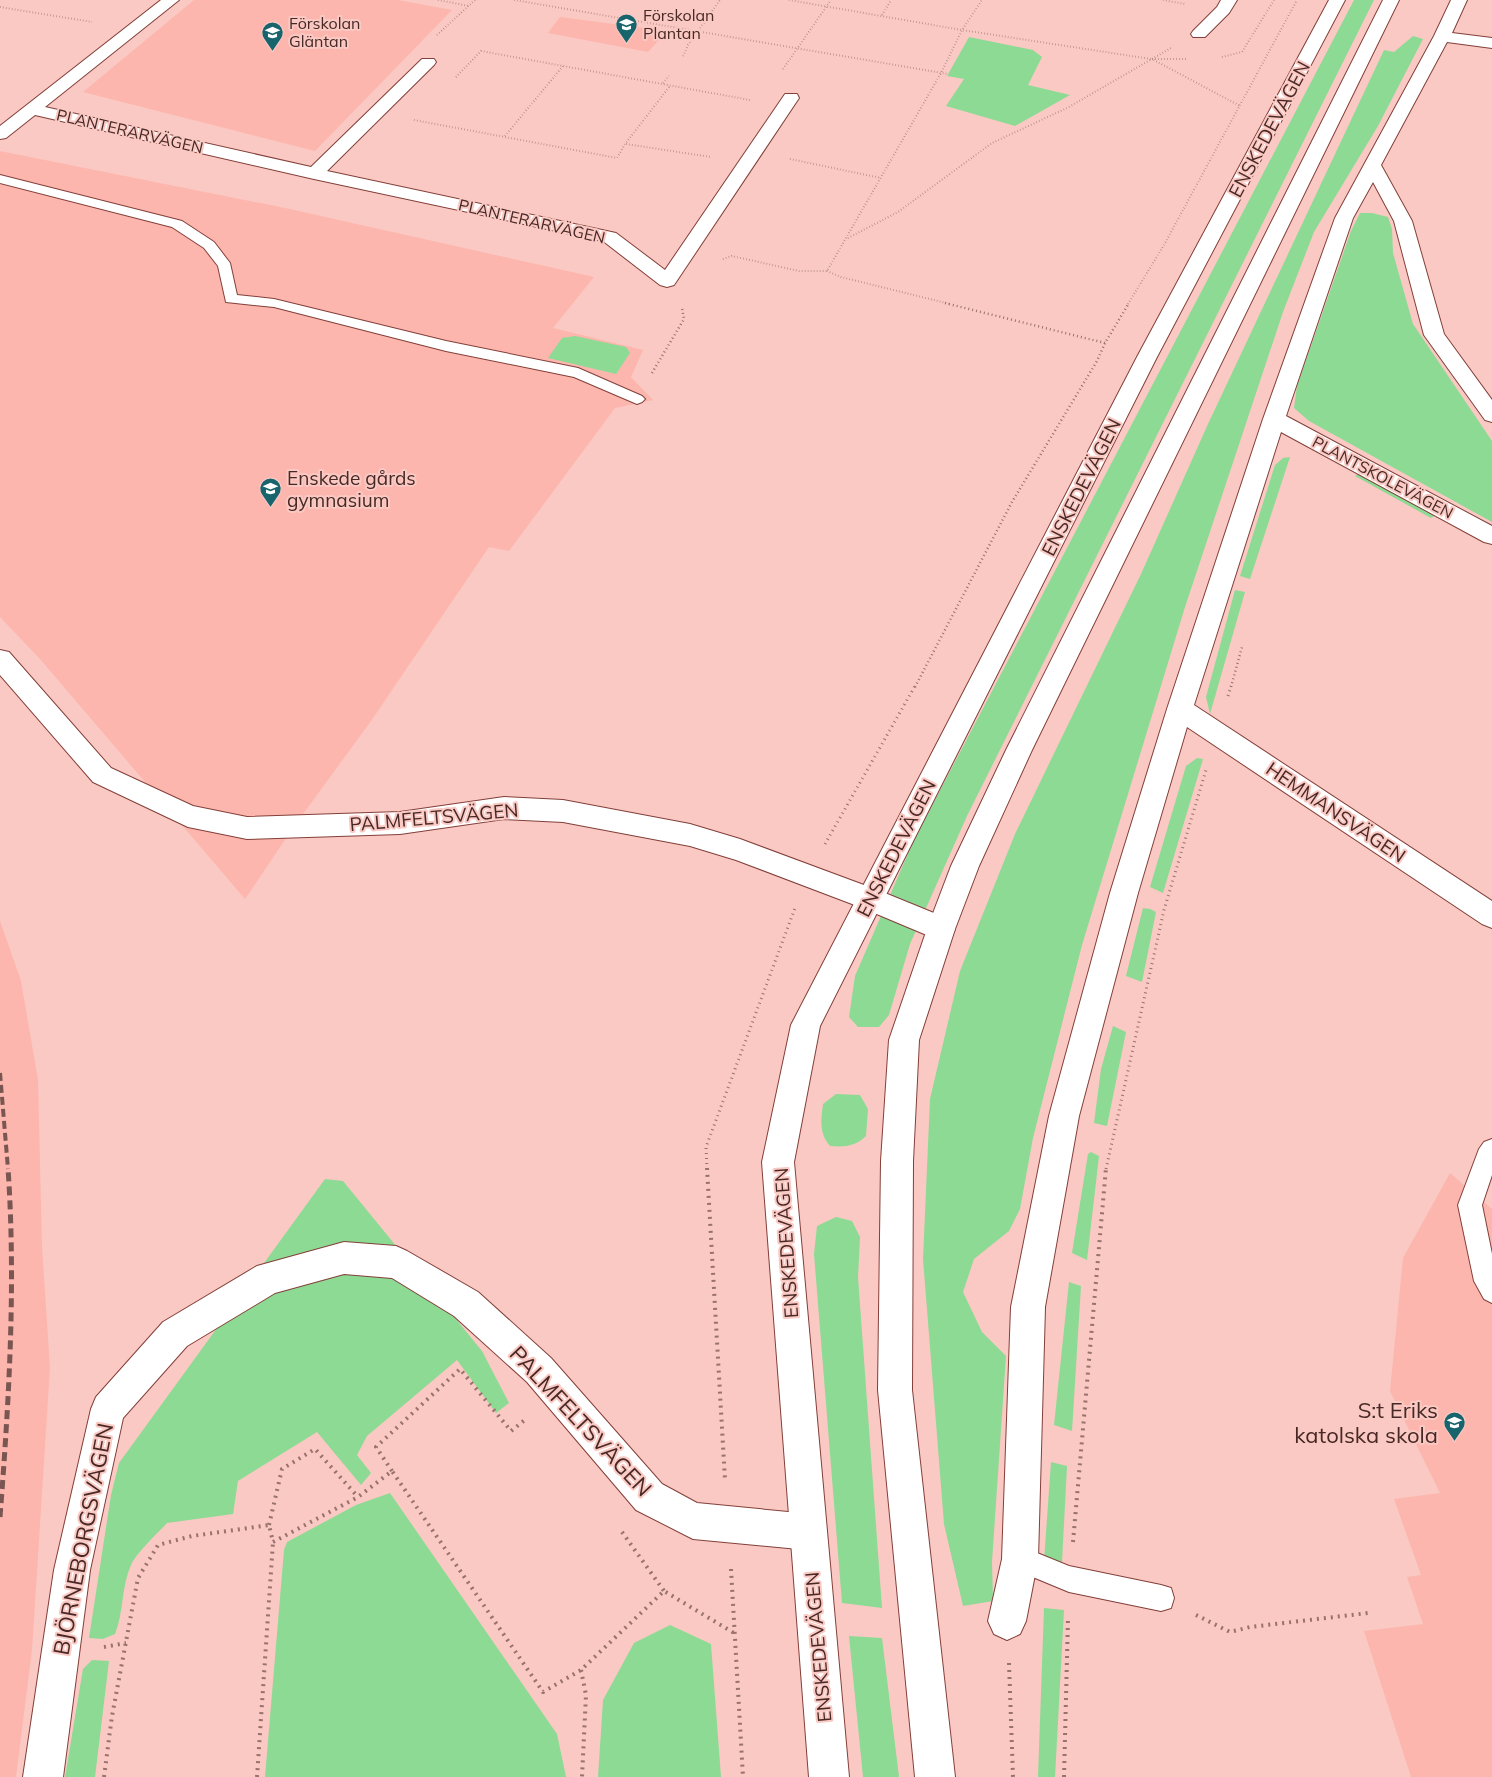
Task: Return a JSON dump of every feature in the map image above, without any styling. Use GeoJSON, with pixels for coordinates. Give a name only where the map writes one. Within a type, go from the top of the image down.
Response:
{"type":"FeatureCollection","features":[{"type":"Feature","properties":{"kind":"street"},"geometry":{"type":"LineString","coordinates":[[0,134],[171,0]]}},
{"type":"Feature","properties":{"kind":"street"},"geometry":{"type":"LineString","coordinates":[[1199,34],[1223,10],[1229,0]]}},
{"type":"Feature","properties":{"kind":"street","name":"ENSKEDEVÄGEN"},"geometry":{"type":"LineString","coordinates":[[829,1777],[778,1162],[806,1025],[1147,357],[1337,0]]}},
{"type":"Feature","properties":{"kind":"street"},"geometry":{"type":"LineString","coordinates":[[935,1777],[895,1390],[897,1191],[904,1040],[941,929],[965,866],[1019,750],[1391,0]]}},
{"type":"Feature","properties":{"kind":"street"},"geometry":{"type":"LineString","coordinates":[[1007,1621],[1020,1559],[1028,1308],[1064,1116],[1124,893],[1180,708],[1274,419],[1344,218],[1356,192],[1373,166],[1442,36],[1459,0]]}},
{"type":"Feature","properties":{"kind":"street"},"geometry":{"type":"LineString","coordinates":[[1442,36],[1492,43]]}},
{"type":"Feature","properties":{"kind":"street"},"geometry":{"type":"LineString","coordinates":[[314,174],[428,62]]}},
{"type":"Feature","properties":{"kind":"street"},"geometry":{"type":"LineString","coordinates":[[667,281],[788,102]]}},
{"type":"Feature","properties":{"kind":"street","name":"PLANTERARVÄGEN"},"geometry":{"type":"LineString","coordinates":[[33,109],[314,174],[609,237],[667,281]]}},
{"type":"Feature","properties":{"kind":"street"},"geometry":{"type":"LineString","coordinates":[[1373,166],[1403,221],[1434,335],[1492,415]]}},
{"type":"Feature","properties":{"kind":"street","name":"PLANTSKOLEVÄGEN"},"geometry":{"type":"LineString","coordinates":[[1274,419],[1492,536]]}},
{"type":"Feature","properties":{"kind":"street","name":"PALMFELTSVÄGEN"},"geometry":{"type":"LineString","coordinates":[[0,660],[102,775],[188,816],[247,828],[400,823],[504,808],[562,811],[690,835],[740,850],[808,874],[941,929]]}},
{"type":"Feature","properties":{"kind":"street","name":"HEMMANSVÄGEN"},"geometry":{"type":"LineString","coordinates":[[1180,708],[1492,916]]}},
{"type":"Feature","properties":{"kind":"street","name":"PALMFELTSVÄGEN"},"geometry":{"type":"LineString","coordinates":[[344,1258],[396,1262],[466,1304],[539,1370],[649,1497],[693,1521],[809,1532]]}},
{"type":"Feature","properties":{"kind":"street","name":"BJÖRNEBORGSVÄGEN"},"geometry":{"type":"LineString","coordinates":[[43,1777],[72,1570],[108,1409],[175,1334],[270,1278],[344,1258]]}},
{"type":"Feature","properties":{"kind":"lane"},"geometry":{"type":"LineString","coordinates":[[0,179],[177,224],[209,245],[225,266],[231,299],[274,303],[446,346],[578,373],[637,399]]}},
{"type":"Feature","properties":{"kind":"lane"},"geometry":{"type":"LineString","coordinates":[[1492,1150],[1487,1157],[1470,1205],[1486,1281],[1492,1291]]}},
{"type":"Feature","properties":{"kind":"lane"},"geometry":{"type":"LineString","coordinates":[[1020,1559],[1069,1579],[1161,1598]]}},
{"type":"Feature","properties":{"kind":"path"},"geometry":{"type":"LineString","coordinates":[[438,0],[469,6]]}},
{"type":"Feature","properties":{"kind":"path"},"geometry":{"type":"LineString","coordinates":[[428,62],[430,42],[475,0]]}},
{"type":"Feature","properties":{"kind":"path"},"geometry":{"type":"LineString","coordinates":[[514,0],[948,74]]}},
{"type":"Feature","properties":{"kind":"path"},"geometry":{"type":"LineString","coordinates":[[683,56],[697,31],[720,0]]}},
{"type":"Feature","properties":{"kind":"path"},"geometry":{"type":"LineString","coordinates":[[789,0],[962,30],[1152,59]]}},
{"type":"Feature","properties":{"kind":"path"},"geometry":{"type":"LineString","coordinates":[[761,102],[832,0]]}},
{"type":"Feature","properties":{"kind":"path"},"geometry":{"type":"LineString","coordinates":[[882,15],[891,0]]}},
{"type":"Feature","properties":{"kind":"path"},"geometry":{"type":"LineString","coordinates":[[827,271],[941,73],[962,30],[982,0]]}},
{"type":"Feature","properties":{"kind":"path"},"geometry":{"type":"LineString","coordinates":[[743,1777],[706,1147],[808,874],[910,696],[1012,502],[1164,245],[1282,24],[1297,0]]}},
{"type":"Feature","properties":{"kind":"path"},"geometry":{"type":"LineString","coordinates":[[0,7],[134,29]]}},
{"type":"Feature","properties":{"kind":"path"},"geometry":{"type":"LineString","coordinates":[[846,238],[898,212],[992,143],[1069,106],[1199,34]]}},
{"type":"Feature","properties":{"kind":"path"},"geometry":{"type":"LineString","coordinates":[[481,51],[761,102],[788,102]]}},
{"type":"Feature","properties":{"kind":"path"},"geometry":{"type":"LineString","coordinates":[[504,137],[563,66]]}},
{"type":"Feature","properties":{"kind":"path"},"geometry":{"type":"LineString","coordinates":[[662,84],[669,76]]}},
{"type":"Feature","properties":{"kind":"path"},"geometry":{"type":"LineString","coordinates":[[414,120],[617,158],[625,144],[671,85]]}},
{"type":"Feature","properties":{"kind":"path"},"geometry":{"type":"LineString","coordinates":[[625,144],[751,157],[881,178]]}},
{"type":"Feature","properties":{"kind":"path"},"geometry":{"type":"LineString","coordinates":[[637,399],[684,319],[681,300],[667,281],[732,256],[799,271],[827,271],[841,277],[1105,343]]}},
{"type":"Feature","properties":{"kind":"path"},"geometry":{"type":"LineString","coordinates":[[1064,1777],[1069,1579],[1104,1179],[1164,910],[1244,639]]}},
{"type":"Feature","properties":{"kind":"path"},"geometry":{"type":"LineString","coordinates":[[534,1413],[511,1432],[460,1369],[376,1447],[543,1692],[581,1670],[664,1591],[735,1634]]}},
{"type":"Feature","properties":{"kind":"path"},"geometry":{"type":"LineString","coordinates":[[257,1777],[273,1542],[269,1525],[282,1469],[315,1450],[358,1497]]}},
{"type":"Feature","properties":{"kind":"path"},"geometry":{"type":"LineString","coordinates":[[273,1542],[358,1497],[392,1471]]}},
{"type":"Feature","properties":{"kind":"path"},"geometry":{"type":"LineString","coordinates":[[104,1777],[112,1716],[138,1578],[158,1545],[192,1536],[269,1525]]}},
{"type":"Feature","properties":{"kind":"path"},"geometry":{"type":"LineString","coordinates":[[1161,1598],[1230,1632],[1250,1627],[1368,1613]]}},
{"type":"Feature","properties":{"kind":"path"},"geometry":{"type":"LineString","coordinates":[[1007,1621],[1012,1777]]}},
{"type":"Feature","properties":{"kind":"path"},"geometry":{"type":"LineString","coordinates":[[581,1670],[586,1695],[582,1777]]}},
{"type":"Feature","properties":{"kind":"shaded area","name":"Förskolan Gläntan"},"geometry":{"type":"Polygon","coordinates":[[[194,0],[398,0],[452,10],[315,151],[83,92],[194,0]]]}},
{"type":"Feature","properties":{"kind":"shaded area","name":"Förskolan Plantan"},"geometry":{"type":"Polygon","coordinates":[[[560,17],[667,31],[648,52],[548,33],[560,17]]]}},
{"type":"Feature","properties":{"kind":"shaded area","name":"Enskede gårds gymnasium"},"geometry":{"type":"Polygon","coordinates":[[[0,151],[285,208],[594,277],[553,328],[643,350],[631,377],[653,400],[615,408],[509,551],[489,547],[371,721],[295,825],[245,899],[40,659],[0,617],[0,151]]]}},
{"type":"Feature","properties":{"kind":"shaded area"},"geometry":{"type":"Polygon","coordinates":[[[0,921],[21,981],[38,1080],[42,1247],[50,1368],[32,1650],[16,1777],[0,1777],[0,921]]]}},
{"type":"Feature","properties":{"kind":"shaded area","name":"S:t Eriks katolska skola"},"geometry":{"type":"Polygon","coordinates":[[[1450,1173],[1492,1209],[1492,1777],[1411,1777],[1364,1631],[1423,1624],[1407,1577],[1421,1575],[1394,1499],[1440,1493],[1390,1391],[1403,1258],[1450,1173]]]}},
{"type":"Feature","properties":{"kind":"green space"},"geometry":{"type":"Polygon","coordinates":[[[1354,0],[1374,0],[967,816],[910,944],[889,1015],[879,1027],[858,1027],[849,1017],[855,976],[913,842],[1354,0]]]}},
{"type":"Feature","properties":{"kind":"green space"},"geometry":{"type":"Polygon","coordinates":[[[1413,36],[1423,39],[1378,126],[1314,232],[1283,312],[1185,607],[1082,945],[1033,1138],[1020,1209],[1009,1231],[974,1259],[963,1292],[982,1332],[1006,1356],[992,1562],[993,1601],[963,1606],[944,1524],[923,1259],[930,1099],[960,971],[1015,834],[1141,574],[1208,424],[1384,50],[1394,52],[1413,36]]]}},
{"type":"Feature","properties":{"kind":"green space"},"geometry":{"type":"Polygon","coordinates":[[[969,37],[1033,50],[1042,57],[1028,85],[1070,95],[1015,126],[946,106],[964,79],[947,76],[969,37]]]}},
{"type":"Feature","properties":{"kind":"green space"},"geometry":{"type":"Polygon","coordinates":[[[1360,213],[1372,213],[1388,217],[1392,229],[1393,253],[1413,324],[1492,441],[1492,522],[1309,421],[1294,408],[1297,386],[1351,231],[1360,213]]]}},
{"type":"Feature","properties":{"kind":"green space"},"geometry":{"type":"Polygon","coordinates":[[[575,336],[626,347],[630,353],[616,374],[548,358],[562,338],[575,336]]]}},
{"type":"Feature","properties":{"kind":"green space"},"geometry":{"type":"Polygon","coordinates":[[[1290,457],[1250,579],[1240,576],[1275,465],[1283,458],[1290,457]]]}},
{"type":"Feature","properties":{"kind":"green space"},"geometry":{"type":"Polygon","coordinates":[[[1359,473],[1436,515],[1431,518],[1355,476],[1359,473]]]}},
{"type":"Feature","properties":{"kind":"green space"},"geometry":{"type":"Polygon","coordinates":[[[1235,590],[1245,592],[1210,714],[1206,697],[1235,590]]]}},
{"type":"Feature","properties":{"kind":"green space"},"geometry":{"type":"Polygon","coordinates":[[[1197,758],[1203,759],[1163,893],[1150,887],[1186,766],[1197,758]]]}},
{"type":"Feature","properties":{"kind":"green space"},"geometry":{"type":"Polygon","coordinates":[[[1143,908],[1156,912],[1142,982],[1126,976],[1143,908]]]}},
{"type":"Feature","properties":{"kind":"green space"},"geometry":{"type":"Polygon","coordinates":[[[1113,1026],[1126,1032],[1107,1126],[1094,1123],[1101,1069],[1113,1026]]]}},
{"type":"Feature","properties":{"kind":"green space"},"geometry":{"type":"Polygon","coordinates":[[[836,1094],[860,1095],[868,1109],[866,1136],[862,1140],[845,1146],[830,1146],[826,1141],[821,1121],[823,1104],[836,1094]]]}},
{"type":"Feature","properties":{"kind":"green space"},"geometry":{"type":"Polygon","coordinates":[[[1091,1152],[1099,1156],[1087,1260],[1072,1253],[1088,1154],[1091,1152]]]}},
{"type":"Feature","properties":{"kind":"green space"},"geometry":{"type":"Polygon","coordinates":[[[325,1179],[343,1181],[482,1351],[509,1403],[496,1413],[457,1360],[367,1436],[357,1455],[371,1473],[361,1485],[317,1432],[238,1481],[233,1514],[167,1523],[142,1549],[131,1565],[115,1634],[103,1639],[89,1638],[111,1495],[119,1463],[325,1179]]]}},
{"type":"Feature","properties":{"kind":"green space"},"geometry":{"type":"Polygon","coordinates":[[[836,1217],[852,1221],[860,1237],[858,1277],[882,1608],[842,1603],[814,1254],[817,1226],[836,1217]]]}},
{"type":"Feature","properties":{"kind":"green space"},"geometry":{"type":"Polygon","coordinates":[[[1069,1282],[1081,1286],[1072,1431],[1054,1425],[1069,1282]]]}},
{"type":"Feature","properties":{"kind":"green space"},"geometry":{"type":"Polygon","coordinates":[[[1051,1462],[1067,1466],[1062,1562],[1044,1561],[1051,1462]]]}},
{"type":"Feature","properties":{"kind":"green space"},"geometry":{"type":"Polygon","coordinates":[[[390,1493],[557,1734],[566,1777],[265,1777],[284,1550],[287,1542],[356,1505],[390,1493]]]}},
{"type":"Feature","properties":{"kind":"green space"},"geometry":{"type":"Polygon","coordinates":[[[1044,1608],[1064,1610],[1055,1777],[1038,1777],[1044,1608]]]}},
{"type":"Feature","properties":{"kind":"green space"},"geometry":{"type":"Polygon","coordinates":[[[670,1625],[711,1644],[721,1777],[598,1777],[603,1700],[634,1643],[670,1625]]]}},
{"type":"Feature","properties":{"kind":"green space"},"geometry":{"type":"Polygon","coordinates":[[[849,1636],[882,1638],[899,1777],[863,1777],[849,1636]]]}},
{"type":"Feature","properties":{"kind":"green space"},"geometry":{"type":"Polygon","coordinates":[[[92,1660],[109,1661],[95,1777],[65,1777],[83,1669],[92,1660]]]}},
{"type":"Feature","properties":{"kind":"railway"},"geometry":{"type":"LineString","coordinates":[[0,1073],[8,1169]]}},
{"type":"Feature","properties":{"kind":"railway"},"geometry":{"type":"LineString","coordinates":[[0,1517],[6,1430],[11,1299],[8,1168]]}},
{"type":"Feature","properties":{"kind":"place","name":"Förskolan Plantan"},"geometry":{"type":"Point","coordinates":[627,43]}},
{"type":"Feature","properties":{"kind":"place","name":"Förskolan Gläntan"},"geometry":{"type":"Point","coordinates":[273,51]}},
{"type":"Feature","properties":{"kind":"place","name":"Enskede gårds gymnasium"},"geometry":{"type":"Point","coordinates":[271,508]}},
{"type":"Feature","properties":{"kind":"place","name":"S:t Eriks katolska skola"},"geometry":{"type":"Point","coordinates":[1454,1442]}}]}
